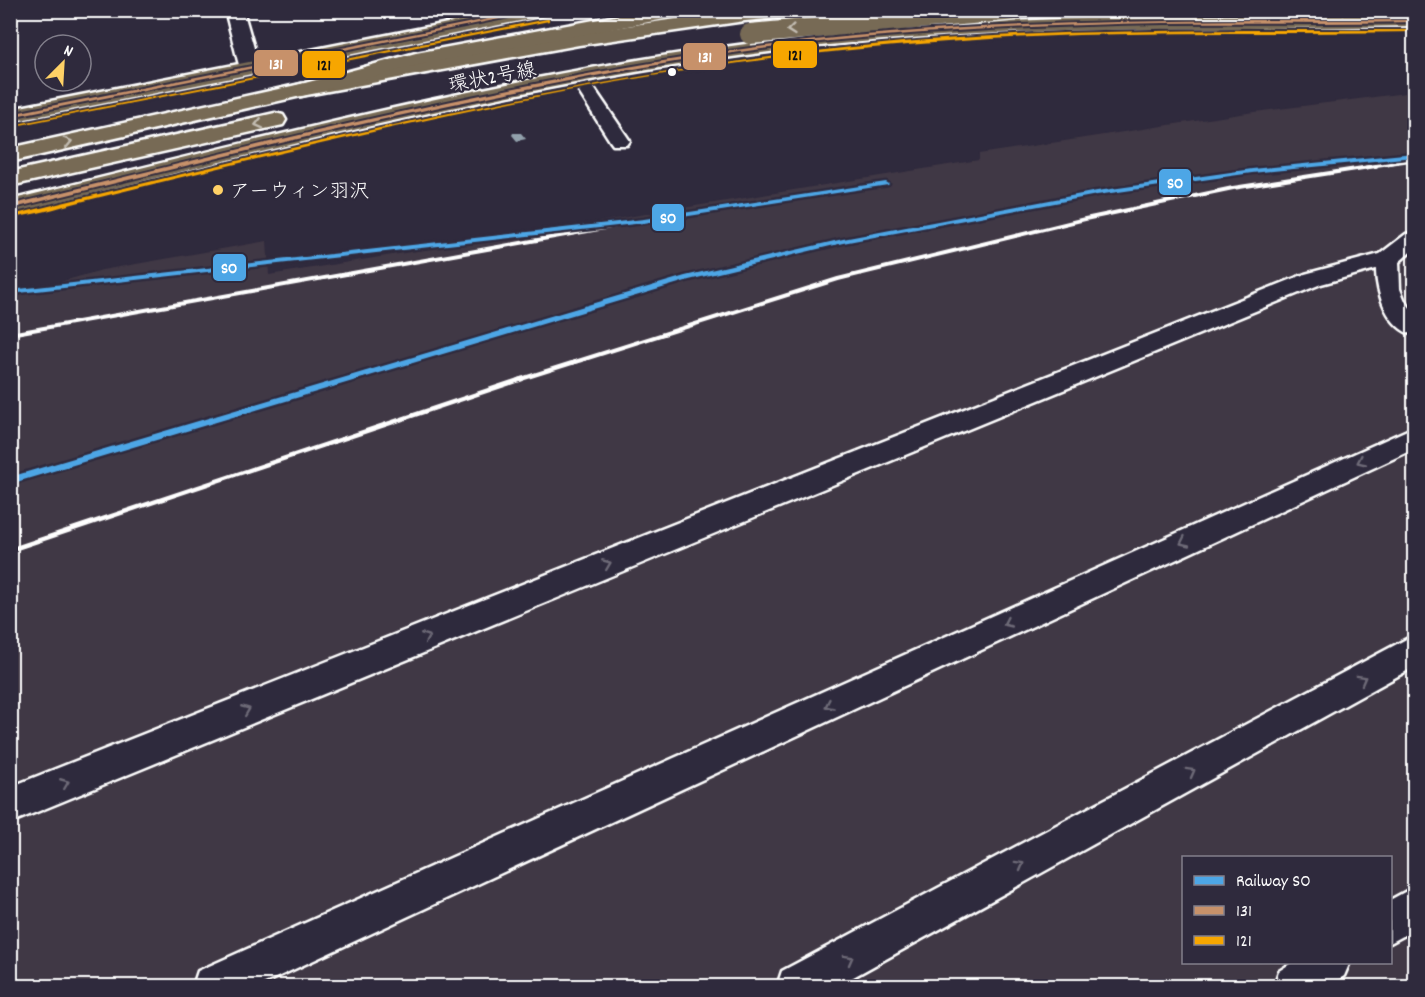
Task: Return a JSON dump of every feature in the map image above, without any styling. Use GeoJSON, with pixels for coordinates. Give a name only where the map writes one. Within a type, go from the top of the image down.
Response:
{"type":"FeatureCollection","features":[{"type":"Feature","properties":{"kind":"main road"},"geometry":{"type":"LineString","coordinates":[[10,116],[545,10]]}},
{"type":"Feature","properties":{"kind":"main road"},"geometry":{"type":"LineString","coordinates":[[301,90],[416,59],[681,10]]}},
{"type":"Feature","properties":{"kind":"main road","name":"環状2号線"},"geometry":{"type":"LineString","coordinates":[[380,98],[600,57],[747,25],[797,10]]}},
{"type":"Feature","properties":{"kind":"main road","name":"環状2号線"},"geometry":{"type":"LineString","coordinates":[[10,155],[301,90],[579,39],[747,25],[903,19],[1016,10]]}},
{"type":"Feature","properties":{"kind":"main road"},"geometry":{"type":"LineString","coordinates":[[10,207],[261,146],[464,101],[711,55],[932,31],[1092,23],[1414,21]]}},
{"type":"Feature","properties":{"kind":"main road"},"geometry":{"type":"LineString","coordinates":[[10,128],[250,69]]}},
{"type":"Feature","properties":{"kind":"main road"},"geometry":{"type":"LineString","coordinates":[[10,179],[299,115]]}},
{"type":"Feature","properties":{"kind":"street"},"geometry":{"type":"LineString","coordinates":[[234,10],[250,69]]}},
{"type":"Feature","properties":{"kind":"street"},"geometry":{"type":"LineString","coordinates":[[833,10],[848,39]]}},
{"type":"Feature","properties":{"kind":"lane"},"geometry":{"type":"LineString","coordinates":[[588,92],[620,141]]}},
{"type":"Feature","properties":{"kind":"lane"},"geometry":{"type":"LineString","coordinates":[[10,805],[1313,279],[1388,259],[1414,239]]}},
{"type":"Feature","properties":{"kind":"lane"},"geometry":{"type":"LineString","coordinates":[[1388,259],[1386,284],[1397,309],[1414,327]]}},
{"type":"Feature","properties":{"kind":"lane"},"geometry":{"type":"LineString","coordinates":[[213,987],[1414,437]]}},
{"type":"Feature","properties":{"kind":"lane"},"geometry":{"type":"LineString","coordinates":[[797,987],[1414,650]]}},
{"type":"Feature","properties":{"kind":"lane"},"geometry":{"type":"LineString","coordinates":[[1392,922],[1414,907]]}},
{"type":"Feature","properties":{"kind":"lane"},"geometry":{"type":"LineString","coordinates":[[1294,987],[1328,964]]}},
{"type":"Feature","properties":{"kind":"shaded area"},"geometry":{"type":"Polygon","coordinates":[[[1414,92],[1414,986],[11,986],[11,300],[39,288],[102,270],[267,241],[269,275],[979,160],[979,154],[1254,112],[1414,92]]]}},
{"type":"Feature","properties":{"kind":"waterway"},"geometry":{"type":"LineString","coordinates":[[517,135],[521,139]]}},
{"type":"Feature","properties":{"kind":"railway"},"geometry":{"type":"LineString","coordinates":[[1366,167],[1414,160]]}},
{"type":"Feature","properties":{"kind":"railway"},"geometry":{"type":"LineString","coordinates":[[518,380],[838,279],[1085,219],[1233,188],[1376,166]]}},
{"type":"Feature","properties":{"kind":"railway"},"geometry":{"type":"LineString","coordinates":[[10,334],[644,221]]}},
{"type":"Feature","properties":{"kind":"railway"},"geometry":{"type":"LineString","coordinates":[[10,550],[522,379]]}},
{"type":"Feature","properties":{"kind":"rail line","name":"SO"},"geometry":{"type":"LineString","coordinates":[[10,481],[688,278],[843,241],[1097,193],[1252,171],[1414,155]]}},
{"type":"Feature","properties":{"kind":"rail line","name":"SO"},"geometry":{"type":"LineString","coordinates":[[10,292],[644,221],[886,184]]}},
{"type":"Feature","properties":{"kind":"transit line","name":"131"},"geometry":{"type":"LineString","coordinates":[[10,116],[542,10]]}},
{"type":"Feature","properties":{"kind":"transit line","name":"121"},"geometry":{"type":"LineString","coordinates":[[12,126],[547,20]]}},
{"type":"Feature","properties":{"kind":"transit line","name":"131"},"geometry":{"type":"LineString","coordinates":[[10,207],[467,100],[651,64],[744,50],[911,32],[994,27],[1162,22],[1414,21]]}},
{"type":"Feature","properties":{"kind":"transit line","name":"121"},"geometry":{"type":"LineString","coordinates":[[12,217],[285,151],[468,110],[560,91],[745,61],[911,43],[995,37],[1163,32],[1414,31]]}},
{"type":"Feature","properties":{"kind":"place","name":"アーウィン羽沢"},"geometry":{"type":"Point","coordinates":[218,190]}}]}
